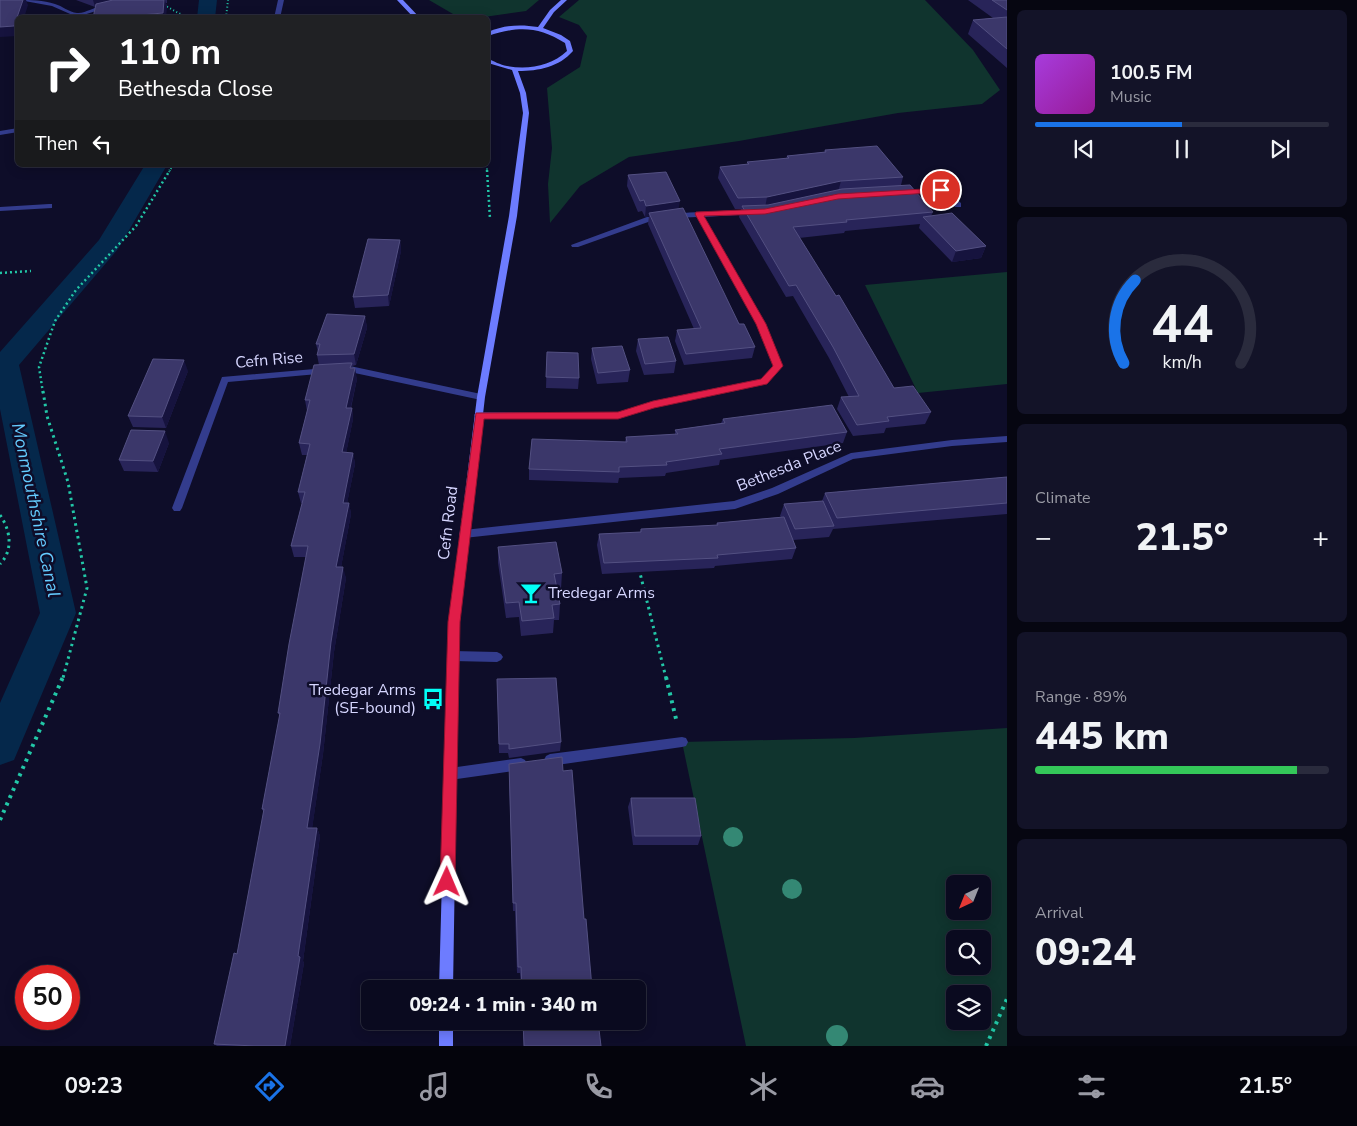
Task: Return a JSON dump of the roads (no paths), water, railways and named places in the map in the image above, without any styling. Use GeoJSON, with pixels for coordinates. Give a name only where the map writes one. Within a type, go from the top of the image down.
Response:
{"type":"FeatureCollection","features":[{"type":"Feature","properties":{"kind":"main road"},"geometry":{"type":"LineString","coordinates":[[400,0],[415,15]]}},
{"type":"Feature","properties":{"kind":"main road"},"geometry":{"type":"LineString","coordinates":[[540,29],[552,11],[564,0]]}},
{"type":"Feature","properties":{"kind":"main road"},"geometry":{"type":"LineString","coordinates":[[490,33],[507,28],[540,29],[556,33],[568,42],[570,51],[564,59],[547,66],[514,68],[490,62]]}},
{"type":"Feature","properties":{"kind":"main road","name":"Cefn Road"},"geometry":{"type":"LineString","coordinates":[[446,980],[454,622],[481,397],[513,216],[526,113],[523,93],[514,68]]}},
{"type":"Feature","properties":{"kind":"main road"},"geometry":{"type":"LineString","coordinates":[[446,1030],[446,1046]]}},
{"type":"Feature","properties":{"kind":"street"},"geometry":{"type":"LineString","coordinates":[[25,0],[52,5],[75,15]]}},
{"type":"Feature","properties":{"kind":"street"},"geometry":{"type":"LineString","coordinates":[[278,15],[281,0]]}},
{"type":"Feature","properties":{"kind":"street"},"geometry":{"type":"LineString","coordinates":[[80,15],[95,9],[114,7]]}},
{"type":"Feature","properties":{"kind":"street"},"geometry":{"type":"LineString","coordinates":[[0,133],[15,130]]}},
{"type":"Feature","properties":{"kind":"street"},"geometry":{"type":"LineString","coordinates":[[937,175],[941,190],[958,205]]}},
{"type":"Feature","properties":{"kind":"street"},"geometry":{"type":"LineString","coordinates":[[894,193],[941,190]]}},
{"type":"Feature","properties":{"kind":"street"},"geometry":{"type":"LineString","coordinates":[[0,209],[49,206]]}},
{"type":"Feature","properties":{"kind":"street"},"geometry":{"type":"LineString","coordinates":[[575,246],[650,219],[699,214],[765,212]]}},
{"type":"Feature","properties":{"kind":"street"},"geometry":{"type":"LineString","coordinates":[[479,415],[618,416],[653,404],[764,382],[778,366],[761,324],[699,214]]}},
{"type":"Feature","properties":{"kind":"street","name":"Cefn Rise"},"geometry":{"type":"LineString","coordinates":[[177,508],[225,379],[350,369],[481,397]]}},
{"type":"Feature","properties":{"kind":"street","name":"Bethesda Place"},"geometry":{"type":"LineString","coordinates":[[464,534],[735,505],[775,491],[851,456],[952,443],[1007,439]]}},
{"type":"Feature","properties":{"kind":"street"},"geometry":{"type":"LineString","coordinates":[[453,656],[497,657]]}},
{"type":"Feature","properties":{"kind":"street"},"geometry":{"type":"LineString","coordinates":[[450,774],[682,742]]}},
{"type":"Feature","properties":{"kind":"waterway","name":"Monmouthshire Canal"},"geometry":{"type":"LineString","coordinates":[[206,15],[208,0]]}},
{"type":"Feature","properties":{"kind":"waterway","name":"Monmouthshire Canal"},"geometry":{"type":"LineString","coordinates":[[0,747],[58,613],[5,364],[109,244],[155,167]]}},
{"type":"Feature","properties":{"kind":"place","name":"Tredegar Arms"},"geometry":{"type":"Point","coordinates":[531,593]}},
{"type":"Feature","properties":{"kind":"place","name":"Tredegar Arms (SE-bound)"},"geometry":{"type":"Point","coordinates":[433,699]}}]}
